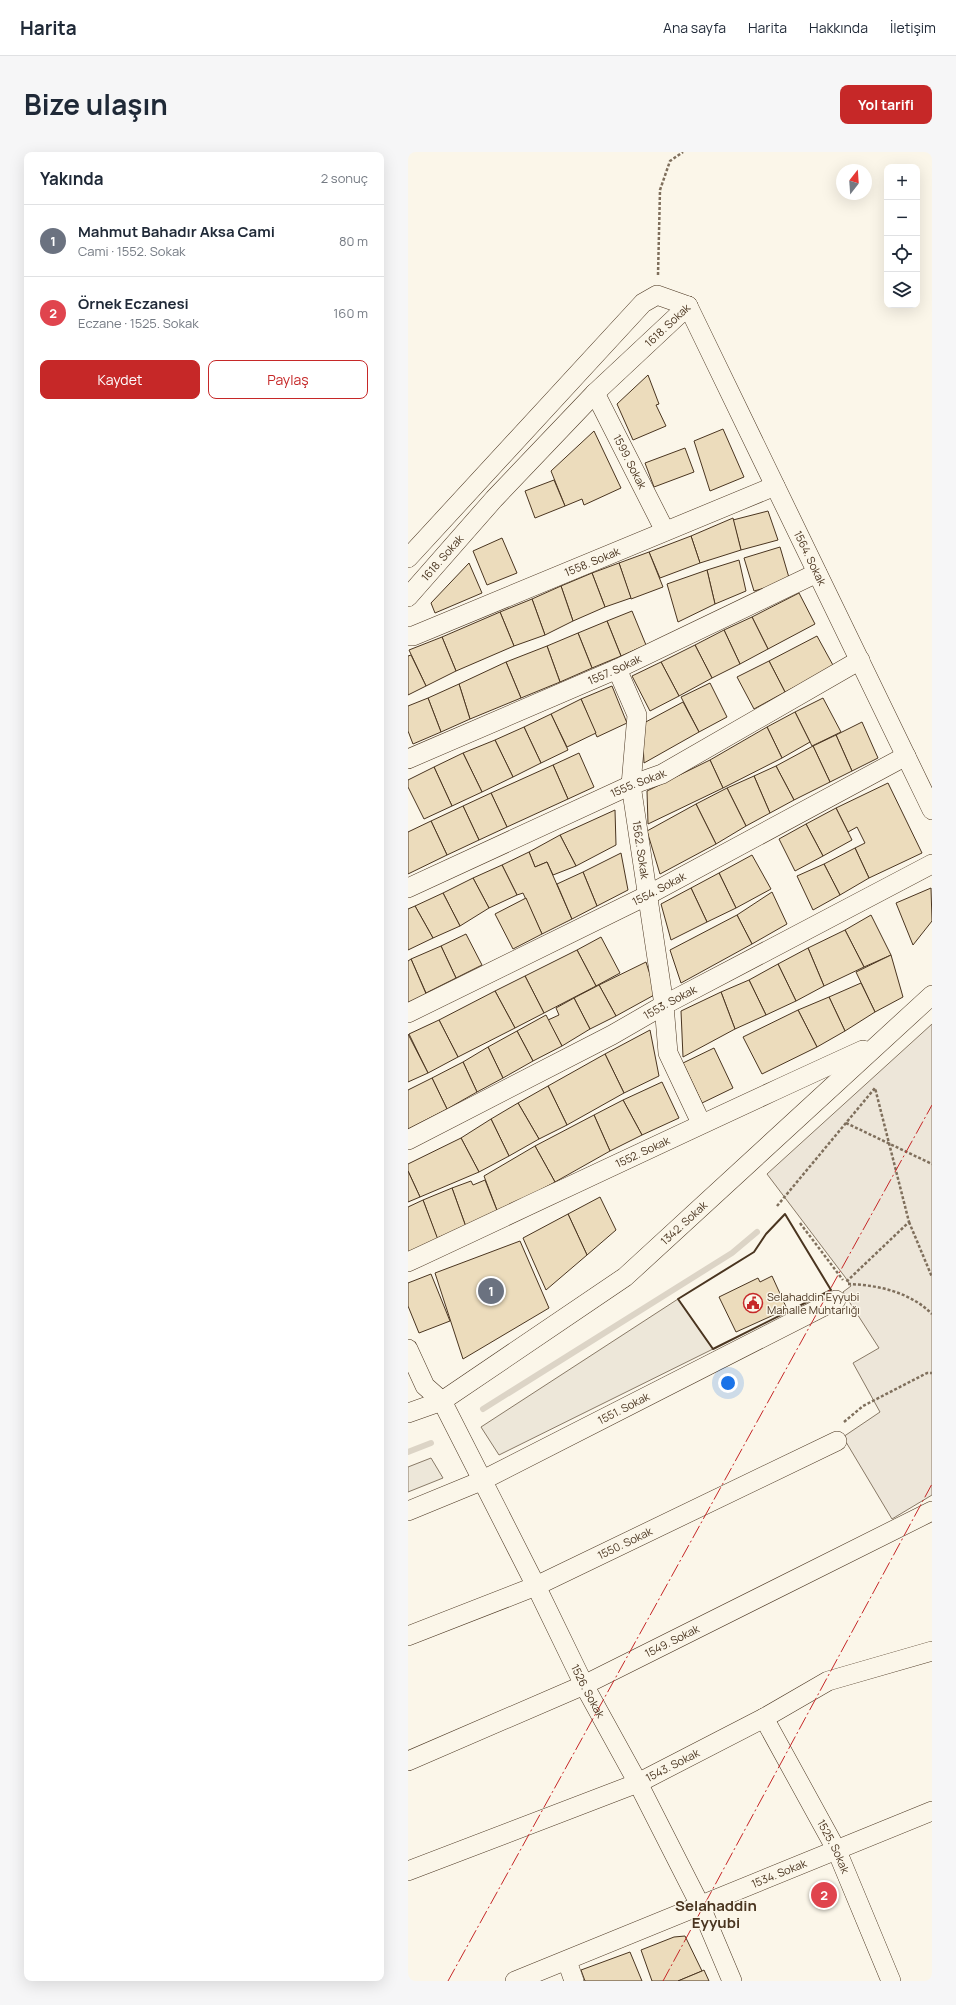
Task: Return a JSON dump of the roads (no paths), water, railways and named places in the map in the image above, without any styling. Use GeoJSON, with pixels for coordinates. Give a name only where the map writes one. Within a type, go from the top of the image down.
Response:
{"type":"FeatureCollection","features":[{"type":"Feature","properties":{"kind":"street","name":"1618. Sokak"},"geometry":{"type":"LineString","coordinates":[[408,558],[642,302],[657,295],[688,306],[595,393],[494,499],[408,597]]}},
{"type":"Feature","properties":{"kind":"street","name":"1564. Sokak"},"geometry":{"type":"LineString","coordinates":[[688,306],[932,810]]}},
{"type":"Feature","properties":{"kind":"street","name":"1599. Sokak"},"geometry":{"type":"LineString","coordinates":[[595,393],[665,531]]}},
{"type":"Feature","properties":{"kind":"street","name":"1558. Sokak"},"geometry":{"type":"LineString","coordinates":[[408,636],[412,636],[776,486]]}},
{"type":"Feature","properties":{"kind":"street","name":"1557. Sokak"},"geometry":{"type":"LineString","coordinates":[[408,759],[617,669],[817,573]]}},
{"type":"Feature","properties":{"kind":"street","name":"1555. Sokak"},"geometry":{"type":"LineString","coordinates":[[408,888],[631,785],[662,774],[860,660]]}},
{"type":"Feature","properties":{"kind":"street","name":"1562. Sokak"},"geometry":{"type":"LineString","coordinates":[[617,669],[637,715],[631,785],[664,1005],[668,1053],[700,1123]]}},
{"type":"Feature","properties":{"kind":"street","name":"1554. Sokak"},"geometry":{"type":"LineString","coordinates":[[408,1014],[648,895],[906,756]]}},
{"type":"Feature","properties":{"kind":"street","name":"1553. Sokak"},"geometry":{"type":"LineString","coordinates":[[408,1140],[605,1039],[664,1005],[932,864]]}},
{"type":"Feature","properties":{"kind":"street","name":"1342. Sokak"},"geometry":{"type":"LineString","coordinates":[[408,1413],[442,1402],[625,1277],[932,995]]}},
{"type":"Feature","properties":{"kind":"street","name":"1552. Sokak"},"geometry":{"type":"LineString","coordinates":[[408,1262],[649,1149],[700,1123],[877,1044]]}},
{"type":"Feature","properties":{"kind":"street","name":"1551. Sokak"},"geometry":{"type":"LineString","coordinates":[[408,1512],[481,1481],[836,1300]]}},
{"type":"Feature","properties":{"kind":"street"},"geometry":{"type":"LineString","coordinates":[[408,1349],[425,1386],[442,1402]]}},
{"type":"Feature","properties":{"kind":"street","name":"1526. Sokak"},"geometry":{"type":"LineString","coordinates":[[442,1402],[481,1481],[536,1586],[584,1685],[638,1782],[700,1905],[732,1981]]}},
{"type":"Feature","properties":{"kind":"street","name":"1550. Sokak"},"geometry":{"type":"LineString","coordinates":[[408,1636],[536,1586],[837,1441]]}},
{"type":"Feature","properties":{"kind":"street","name":"1549. Sokak"},"geometry":{"type":"LineString","coordinates":[[408,1762],[584,1685],[932,1510]]}},
{"type":"Feature","properties":{"kind":"street","name":"1543. Sokak"},"geometry":{"type":"LineString","coordinates":[[408,1871],[638,1782],[764,1718],[828,1681],[932,1651]]}},
{"type":"Feature","properties":{"kind":"street","name":"1525. Sokak"},"geometry":{"type":"LineString","coordinates":[[764,1718],[837,1851],[891,1981]]}},
{"type":"Feature","properties":{"kind":"street","name":"1534. Sokak"},"geometry":{"type":"LineString","coordinates":[[515,1981],[932,1811]]}},
{"type":"Feature","properties":{"kind":"street"},"geometry":{"type":"LineString","coordinates":[[566,1961],[574,1981]]}},
{"type":"Feature","properties":{"kind":"waterway"},"geometry":{"type":"LineString","coordinates":[[483,1409],[732,1253],[757,1232]]}},
{"type":"Feature","properties":{"kind":"waterway"},"geometry":{"type":"LineString","coordinates":[[408,1452],[431,1443]]}},
{"type":"Feature","properties":{"kind":"place","name":"Mahmut Bahadır Aksa Cami"},"geometry":{"type":"Point","coordinates":[491,1291]}},
{"type":"Feature","properties":{"kind":"place","name":"Selahaddin Eyyubi Mahalle Muhtarlığı"},"geometry":{"type":"Point","coordinates":[753,1303]}},
{"type":"Feature","properties":{"kind":"place","name":"Örnek Eczanesi"},"geometry":{"type":"Point","coordinates":[824,1895]}},
{"type":"Feature","properties":{"kind":"district","name":"Selahaddin Eyyubi"},"geometry":{"type":"Point","coordinates":[716,1914]}}]}
